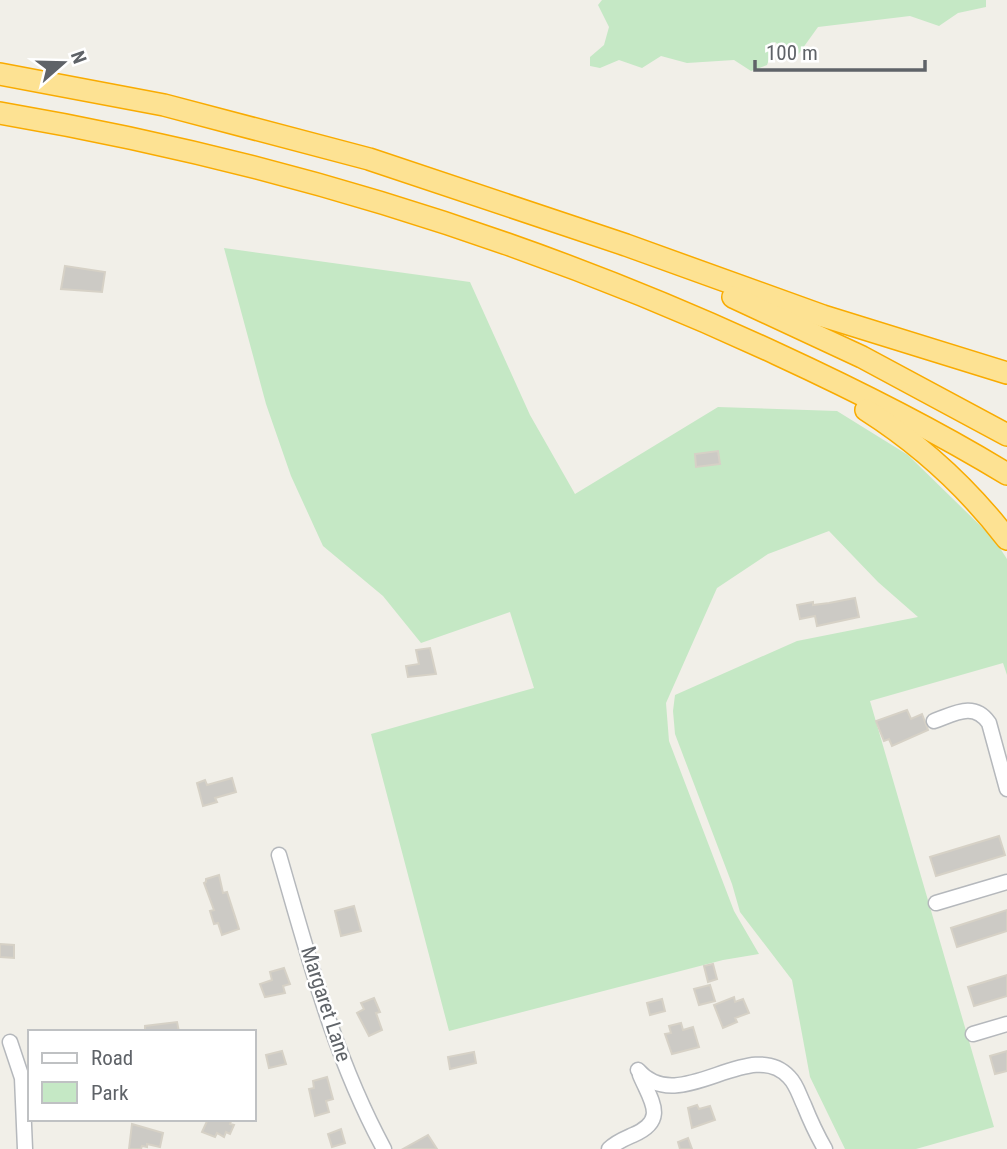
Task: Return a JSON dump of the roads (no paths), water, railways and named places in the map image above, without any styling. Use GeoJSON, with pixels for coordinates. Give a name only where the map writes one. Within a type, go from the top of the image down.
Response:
{"type":"FeatureCollection","features":[{"type":"Feature","properties":{"kind":"highway"},"geometry":{"type":"LineString","coordinates":[[0,74],[164,105],[296,138],[414,172],[823,316],[1007,373]]}},
{"type":"Feature","properties":{"kind":"highway"},"geometry":{"type":"LineString","coordinates":[[0,113],[148,141],[260,167],[419,214],[656,300],[817,373],[912,420],[1007,474]]}},
{"type":"Feature","properties":{"kind":"highway"},"geometry":{"type":"LineString","coordinates":[[551,220],[624,249],[795,325],[862,357],[1007,435]]}},
{"type":"Feature","properties":{"kind":"highway"},"geometry":{"type":"LineString","coordinates":[[656,300],[797,371],[886,423],[936,460],[1007,539]]}},
{"type":"Feature","properties":{"kind":"street"},"geometry":{"type":"LineString","coordinates":[[934,721],[964,710],[972,710],[985,717],[1007,789]]}},
{"type":"Feature","properties":{"kind":"street","name":"Margaret Lane"},"geometry":{"type":"LineString","coordinates":[[279,855],[336,1041],[355,1090],[384,1149]]}},
{"type":"Feature","properties":{"kind":"street"},"geometry":{"type":"LineString","coordinates":[[936,903],[1007,882]]}},
{"type":"Feature","properties":{"kind":"street"},"geometry":{"type":"LineString","coordinates":[[973,1034],[1007,1024]]}},
{"type":"Feature","properties":{"kind":"street"},"geometry":{"type":"LineString","coordinates":[[10,1042],[22,1078],[27,1106],[25,1149]]}},
{"type":"Feature","properties":{"kind":"street"},"geometry":{"type":"LineString","coordinates":[[609,1149],[615,1143],[646,1128],[653,1118],[654,1104],[638,1070],[652,1083],[678,1085],[740,1068],[769,1066],[787,1074],[796,1085],[825,1149]]}}]}
